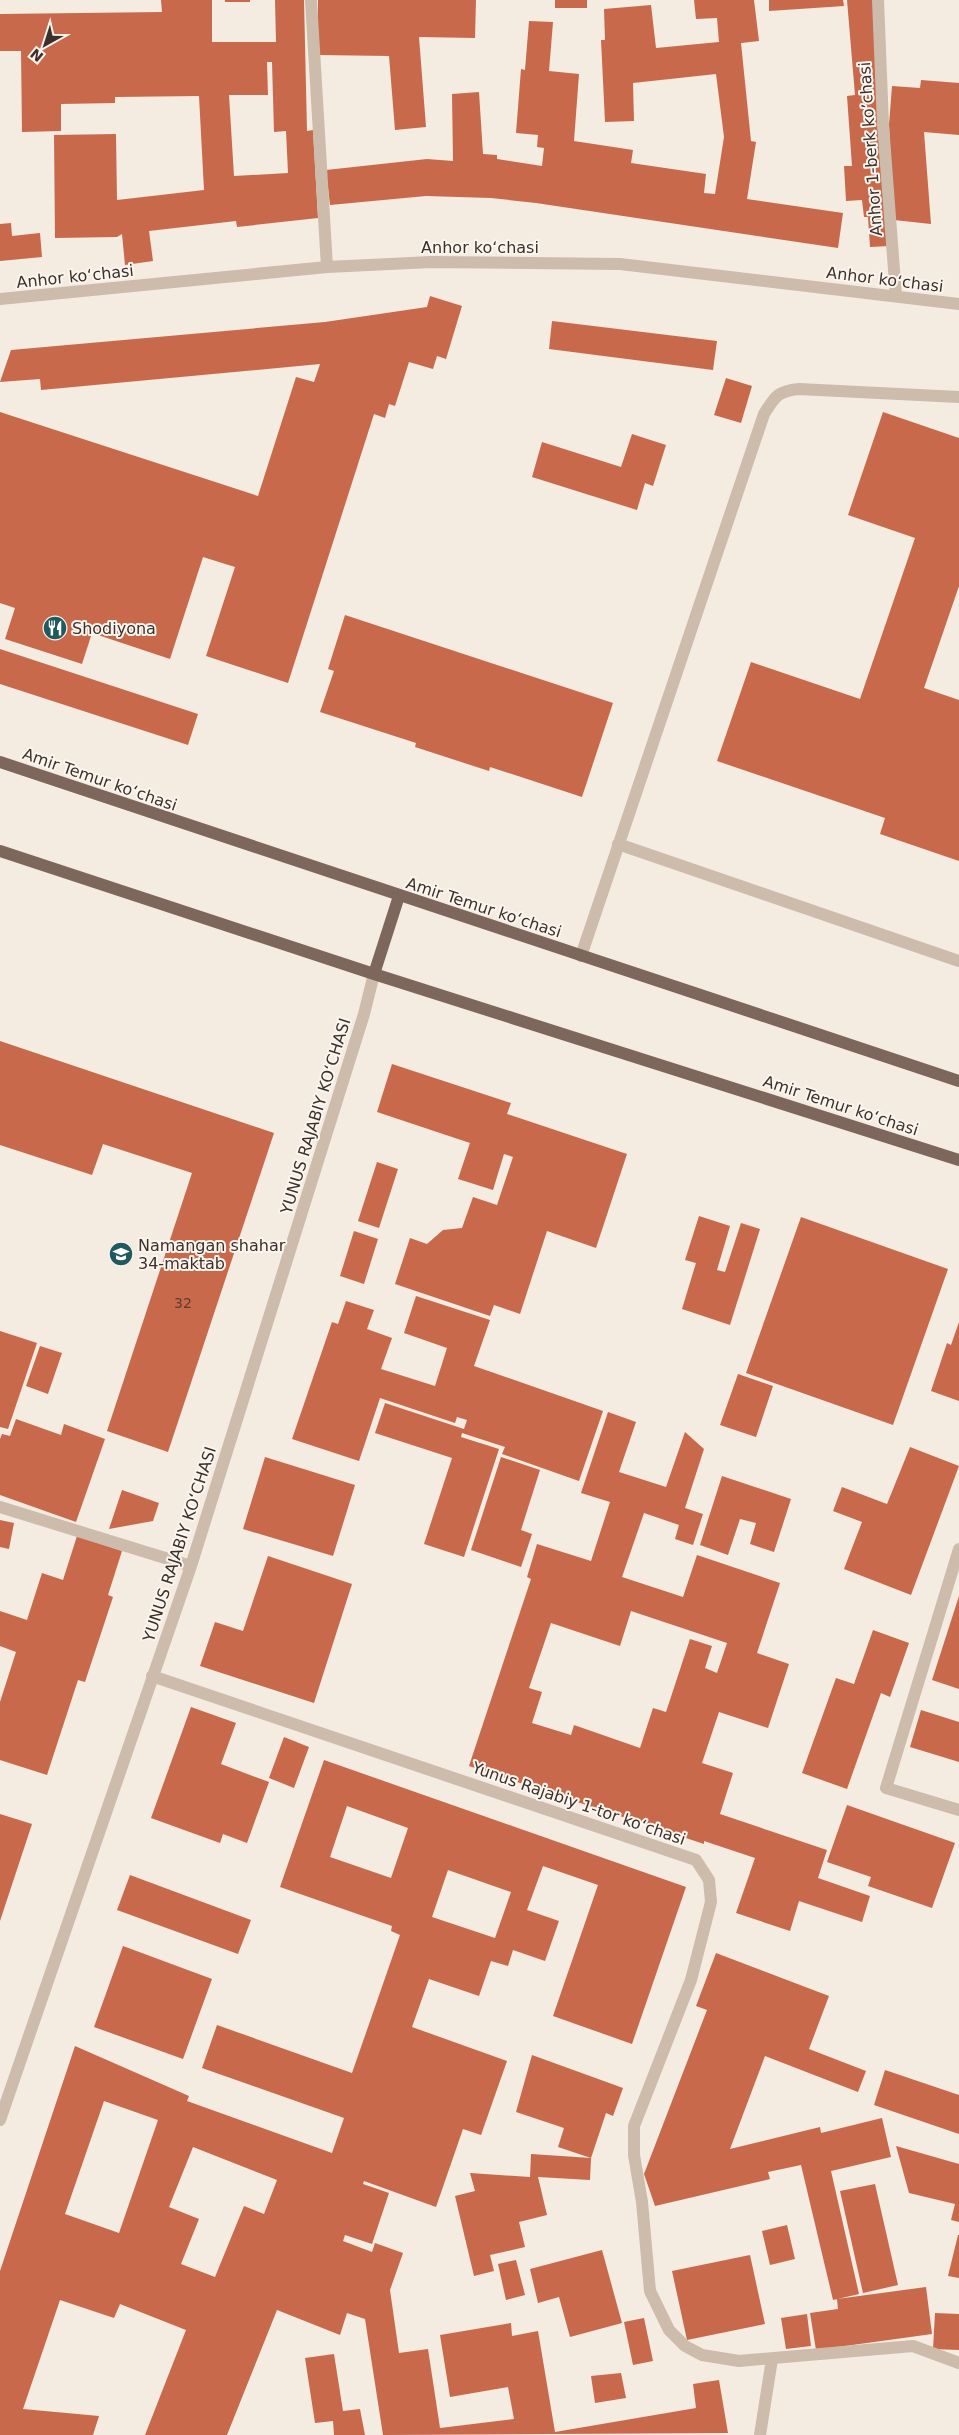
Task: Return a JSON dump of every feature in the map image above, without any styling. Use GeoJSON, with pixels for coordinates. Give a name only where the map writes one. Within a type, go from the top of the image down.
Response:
{"type":"FeatureCollection","features":[{"type":"Feature","properties":{"kind":"main road","name":"Amir Temur koʻchasi"},"geometry":{"type":"LineString","coordinates":[[0,762],[959,1081]]}},
{"type":"Feature","properties":{"kind":"main road","name":"Amir Temur koʻchasi"},"geometry":{"type":"LineString","coordinates":[[0,851],[374,974],[959,1160]]}},
{"type":"Feature","properties":{"kind":"main road"},"geometry":{"type":"LineString","coordinates":[[374,974],[399,896]]}},
{"type":"Feature","properties":{"kind":"street"},"geometry":{"type":"LineString","coordinates":[[311,0],[327,267]]}},
{"type":"Feature","properties":{"kind":"street","name":"Anhor 1-berk koʼchasi"},"geometry":{"type":"LineString","coordinates":[[878,0],[883,125],[896,296]]}},
{"type":"Feature","properties":{"kind":"street","name":"Anhor koʻchasi"},"geometry":{"type":"LineString","coordinates":[[0,300],[327,267],[431,262],[620,264],[959,304]]}},
{"type":"Feature","properties":{"kind":"street"},"geometry":{"type":"LineString","coordinates":[[581,956],[764,414],[774,398],[784,390],[799,388],[959,397]]}},
{"type":"Feature","properties":{"kind":"street"},"geometry":{"type":"LineString","coordinates":[[618,844],[959,961]]}},
{"type":"Feature","properties":{"kind":"street","name":"YUNUS RAJABIY KO‘CHASI"},"geometry":{"type":"LineString","coordinates":[[0,2120],[191,1566],[364,1014],[374,974]]}},
{"type":"Feature","properties":{"kind":"street"},"geometry":{"type":"LineString","coordinates":[[0,1507],[191,1566]]}},
{"type":"Feature","properties":{"kind":"street"},"geometry":{"type":"LineString","coordinates":[[959,1549],[886,1788],[959,1810]]}},
{"type":"Feature","properties":{"kind":"street","name":"Yunus Rajabiy 1-tor koʻchasi"},"geometry":{"type":"LineString","coordinates":[[152,1676],[696,1860],[709,1880],[711,1902],[691,1980],[634,2126],[634,2155],[642,2202],[650,2291],[669,2330],[684,2346],[702,2355],[739,2361],[913,2346],[959,2363]]}},
{"type":"Feature","properties":{"kind":"street"},"geometry":{"type":"LineString","coordinates":[[760,2435],[772,2359]]}},
{"type":"Feature","properties":{"kind":"building"},"geometry":{"type":"Polygon","coordinates":[[[161,0],[212,0],[212,42],[276,42],[275,0],[304,0],[307,131],[313,130],[318,218],[237,227],[236,221],[149,231],[153,261],[125,265],[122,234],[117,237],[55,238],[54,135],[116,134],[117,200],[204,190],[199,96],[115,97],[115,103],[61,104],[61,131],[22,132],[21,51],[0,51],[0,14],[162,12],[161,0]],[[267,62],[268,95],[229,95],[234,176],[288,173],[286,131],[274,132],[272,62],[267,62]]]}},
{"type":"Feature","properties":{"kind":"building"},"geometry":{"type":"Polygon","coordinates":[[[225,0],[250,0],[250,2],[225,2],[225,0]]]}},
{"type":"Feature","properties":{"kind":"building"},"geometry":{"type":"Polygon","coordinates":[[[318,0],[476,0],[475,38],[419,37],[426,127],[395,130],[389,56],[318,55],[318,0]]]}},
{"type":"Feature","properties":{"kind":"building"},"geometry":{"type":"Polygon","coordinates":[[[555,0],[587,0],[587,8],[555,8],[555,0]]]}},
{"type":"Feature","properties":{"kind":"building"},"geometry":{"type":"Polygon","coordinates":[[[694,0],[754,0],[759,41],[741,43],[751,141],[756,142],[747,199],[843,213],[838,248],[491,198],[426,196],[330,205],[326,170],[427,159],[453,161],[452,94],[479,92],[483,154],[497,155],[497,159],[542,166],[544,148],[537,147],[538,135],[516,133],[521,69],[525,70],[529,21],[553,22],[549,71],[579,74],[574,141],[633,150],[631,163],[706,174],[704,193],[715,194],[724,137],[716,74],[633,83],[634,121],[605,122],[601,40],[605,40],[604,9],[651,5],[656,48],[719,42],[717,18],[696,19],[694,0]]]}},
{"type":"Feature","properties":{"kind":"building"},"geometry":{"type":"Polygon","coordinates":[[[769,0],[843,0],[844,6],[769,11],[769,0]]]}},
{"type":"Feature","properties":{"kind":"building"},"geometry":{"type":"Polygon","coordinates":[[[847,0],[873,0],[889,246],[870,247],[868,217],[864,217],[862,200],[846,201],[844,166],[852,166],[847,96],[855,95],[847,0]]]}},
{"type":"Feature","properties":{"kind":"building"},"geometry":{"type":"Polygon","coordinates":[[[921,80],[959,83],[959,135],[924,132],[931,224],[894,220],[889,125],[892,86],[920,88],[921,80]]]}},
{"type":"Feature","properties":{"kind":"building"},"geometry":{"type":"Polygon","coordinates":[[[11,223],[12,236],[40,233],[42,257],[0,261],[0,224],[11,223]]]}},
{"type":"Feature","properties":{"kind":"building"},"geometry":{"type":"Polygon","coordinates":[[[430,296],[462,306],[446,359],[437,356],[433,369],[409,362],[395,406],[389,404],[385,418],[374,414],[288,683],[206,656],[235,567],[203,557],[170,659],[92,633],[82,664],[5,639],[15,608],[0,603],[0,412],[258,496],[296,377],[314,382],[320,364],[41,390],[40,379],[0,382],[11,350],[325,322],[427,307],[430,296]]]}},
{"type":"Feature","properties":{"kind":"building"},"geometry":{"type":"Polygon","coordinates":[[[552,321],[717,341],[713,370],[549,349],[552,321]]]}},
{"type":"Feature","properties":{"kind":"building"},"geometry":{"type":"Polygon","coordinates":[[[726,378],[752,386],[741,423],[714,415],[726,378]]]}},
{"type":"Feature","properties":{"kind":"building"},"geometry":{"type":"Polygon","coordinates":[[[883,412],[959,438],[959,586],[924,688],[959,700],[959,861],[880,834],[885,818],[717,761],[751,662],[860,699],[915,538],[848,515],[883,412]]]}},
{"type":"Feature","properties":{"kind":"building"},"geometry":{"type":"Polygon","coordinates":[[[632,434],[666,445],[653,486],[645,483],[637,510],[532,477],[542,442],[621,467],[632,434]]]}},
{"type":"Feature","properties":{"kind":"building"},"geometry":{"type":"Polygon","coordinates":[[[345,615],[613,703],[582,797],[490,767],[489,771],[415,747],[416,743],[320,712],[334,671],[328,669],[345,615]]]}},
{"type":"Feature","properties":{"kind":"building"},"geometry":{"type":"Polygon","coordinates":[[[0,649],[198,714],[188,745],[0,684],[0,649]]]}},
{"type":"Feature","properties":{"kind":"building"},"geometry":{"type":"Polygon","coordinates":[[[0,1041],[274,1133],[168,1452],[107,1431],[192,1173],[103,1144],[92,1175],[0,1145],[0,1041]]]}},
{"type":"Feature","properties":{"kind":"building"},"geometry":{"type":"Polygon","coordinates":[[[392,1064],[511,1103],[507,1114],[627,1154],[596,1248],[547,1231],[520,1314],[494,1305],[490,1316],[395,1284],[410,1238],[427,1244],[443,1230],[462,1228],[473,1197],[497,1205],[513,1157],[504,1154],[493,1190],[458,1179],[470,1143],[377,1112],[392,1064]]]}},
{"type":"Feature","properties":{"kind":"building"},"geometry":{"type":"Polygon","coordinates":[[[377,1162],[398,1169],[379,1228],[358,1221],[377,1162]]]}},
{"type":"Feature","properties":{"kind":"building"},"geometry":{"type":"Polygon","coordinates":[[[699,1216],[730,1226],[717,1270],[725,1272],[741,1223],[760,1229],[730,1325],[682,1309],[696,1263],[685,1260],[699,1216]]]}},
{"type":"Feature","properties":{"kind":"building"},"geometry":{"type":"Polygon","coordinates":[[[801,1217],[948,1269],[893,1425],[746,1373],[801,1217]]]}},
{"type":"Feature","properties":{"kind":"building"},"geometry":{"type":"Polygon","coordinates":[[[354,1231],[378,1239],[364,1284],[340,1276],[354,1231]]]}},
{"type":"Feature","properties":{"kind":"building"},"geometry":{"type":"Polygon","coordinates":[[[416,1296],[490,1320],[474,1366],[603,1411],[579,1481],[502,1454],[505,1447],[462,1433],[461,1437],[499,1449],[464,1557],[424,1544],[452,1458],[375,1433],[385,1403],[464,1429],[467,1420],[457,1417],[455,1423],[380,1398],[359,1461],[292,1439],[332,1322],[338,1324],[346,1301],[374,1310],[367,1329],[392,1338],[381,1369],[435,1386],[447,1348],[404,1333],[416,1296]]]}},
{"type":"Feature","properties":{"kind":"building"},"geometry":{"type":"Polygon","coordinates":[[[959,1322],[959,1401],[931,1391],[947,1343],[951,1345],[959,1322]]]}},
{"type":"Feature","properties":{"kind":"building"},"geometry":{"type":"Polygon","coordinates":[[[0,1331],[37,1343],[8,1429],[0,1427],[0,1331]]]}},
{"type":"Feature","properties":{"kind":"building"},"geometry":{"type":"Polygon","coordinates":[[[40,1346],[62,1353],[48,1394],[26,1386],[40,1346]]]}},
{"type":"Feature","properties":{"kind":"building"},"geometry":{"type":"Polygon","coordinates":[[[738,1374],[773,1386],[756,1437],[720,1425],[738,1374]]]}},
{"type":"Feature","properties":{"kind":"building"},"geometry":{"type":"Polygon","coordinates":[[[608,1412],[636,1422],[619,1472],[666,1487],[685,1432],[704,1449],[685,1508],[703,1514],[693,1545],[675,1539],[679,1525],[644,1513],[622,1577],[683,1597],[697,1555],[780,1583],[757,1653],[789,1664],[768,1728],[719,1712],[702,1763],[733,1773],[720,1814],[827,1850],[818,1878],[870,1896],[862,1922],[799,1901],[790,1931],[736,1913],[755,1858],[704,1841],[704,1844],[469,1766],[531,1579],[527,1577],[537,1544],[591,1561],[610,1502],[581,1493],[608,1412]],[[631,1611],[620,1646],[551,1623],[529,1688],[542,1692],[532,1723],[571,1735],[574,1725],[640,1748],[653,1708],[666,1712],[690,1639],[712,1646],[705,1668],[717,1673],[727,1643],[631,1611]]]}},
{"type":"Feature","properties":{"kind":"building"},"geometry":{"type":"Polygon","coordinates":[[[16,1419],[61,1435],[64,1424],[105,1439],[76,1522],[0,1495],[0,1439],[2,1434],[10,1436],[16,1419]]]}},
{"type":"Feature","properties":{"kind":"building"},"geometry":{"type":"Polygon","coordinates":[[[910,1447],[959,1466],[911,1595],[844,1569],[862,1522],[833,1511],[842,1487],[887,1504],[910,1447]]]}},
{"type":"Feature","properties":{"kind":"building"},"geometry":{"type":"Polygon","coordinates":[[[265,1457],[355,1485],[333,1556],[243,1529],[265,1457]]]}},
{"type":"Feature","properties":{"kind":"building"},"geometry":{"type":"Polygon","coordinates":[[[501,1457],[540,1470],[521,1530],[532,1534],[521,1567],[471,1550],[501,1457]]]}},
{"type":"Feature","properties":{"kind":"building"},"geometry":{"type":"Polygon","coordinates":[[[722,1476],[791,1499],[774,1552],[750,1544],[756,1523],[740,1519],[728,1555],[700,1545],[722,1476]]]}},
{"type":"Feature","properties":{"kind":"building"},"geometry":{"type":"Polygon","coordinates":[[[122,1490],[159,1503],[153,1521],[109,1529],[122,1490]]]}},
{"type":"Feature","properties":{"kind":"building"},"geometry":{"type":"Polygon","coordinates":[[[0,1520],[14,1523],[9,1549],[0,1547],[0,1520]]]}},
{"type":"Feature","properties":{"kind":"building"},"geometry":{"type":"Polygon","coordinates":[[[77,1536],[122,1551],[108,1595],[113,1597],[85,1682],[78,1680],[47,1775],[0,1760],[0,1702],[16,1652],[0,1646],[0,1611],[27,1620],[42,1573],[63,1580],[77,1536]]]}},
{"type":"Feature","properties":{"kind":"building"},"geometry":{"type":"Polygon","coordinates":[[[268,1556],[352,1584],[314,1703],[200,1666],[215,1622],[243,1631],[268,1556]]]}},
{"type":"Feature","properties":{"kind":"building"},"geometry":{"type":"Polygon","coordinates":[[[959,1596],[959,1689],[932,1680],[959,1596]]]}},
{"type":"Feature","properties":{"kind":"building"},"geometry":{"type":"Polygon","coordinates":[[[873,1630],[909,1643],[890,1697],[881,1693],[847,1789],[802,1773],[836,1678],[854,1684],[873,1630]]]}},
{"type":"Feature","properties":{"kind":"building"},"geometry":{"type":"Polygon","coordinates":[[[191,1707],[236,1723],[221,1764],[269,1782],[247,1843],[223,1834],[220,1843],[151,1818],[191,1707]]]}},
{"type":"Feature","properties":{"kind":"building"},"geometry":{"type":"Polygon","coordinates":[[[921,1710],[959,1722],[959,1762],[910,1747],[921,1710]]]}},
{"type":"Feature","properties":{"kind":"building"},"geometry":{"type":"Polygon","coordinates":[[[284,1737],[309,1747],[294,1788],[269,1778],[284,1737]]]}},
{"type":"Feature","properties":{"kind":"building"},"geometry":{"type":"Polygon","coordinates":[[[324,1760],[686,1887],[632,2044],[553,2016],[598,1885],[543,1866],[527,1910],[559,1921],[545,1961],[513,1950],[508,1966],[491,1961],[479,1996],[429,1979],[412,2027],[507,2061],[481,2135],[463,2129],[436,2207],[364,2181],[363,2184],[389,2193],[372,2244],[345,2235],[343,2241],[372,2252],[375,2243],[403,2253],[390,2290],[399,2353],[428,2349],[440,2428],[514,2419],[508,2387],[450,2397],[440,2335],[511,2323],[512,2336],[538,2331],[555,2432],[696,2408],[693,2384],[719,2380],[728,2433],[383,2435],[365,2319],[347,2313],[340,2335],[277,2310],[227,2435],[145,2435],[186,2330],[120,2304],[114,2318],[60,2300],[23,2409],[99,2416],[93,2435],[0,2435],[0,2271],[75,2046],[189,2096],[187,2101],[332,2153],[344,2118],[202,2068],[217,2025],[352,2073],[400,1935],[391,1931],[392,1926],[280,1887],[324,1760]],[[347,1806],[330,1857],[391,1878],[408,1828],[347,1806]],[[448,1870],[432,1917],[495,1938],[511,1892],[448,1870]],[[104,2101],[65,2214],[119,2233],[158,2120],[104,2101]],[[193,2147],[169,2207],[199,2219],[181,2264],[215,2277],[244,2206],[264,2214],[277,2180],[193,2147]]]}},
{"type":"Feature","properties":{"kind":"building"},"geometry":{"type":"Polygon","coordinates":[[[847,1805],[955,1843],[932,1908],[868,1886],[871,1877],[827,1862],[847,1805]]]}},
{"type":"Feature","properties":{"kind":"building"},"geometry":{"type":"Polygon","coordinates":[[[0,1814],[32,1824],[0,1921],[0,1814]]]}},
{"type":"Feature","properties":{"kind":"building"},"geometry":{"type":"Polygon","coordinates":[[[130,1875],[251,1920],[238,1954],[117,1910],[130,1875]]]}},
{"type":"Feature","properties":{"kind":"building"},"geometry":{"type":"Polygon","coordinates":[[[123,1946],[212,1979],[183,2059],[94,2027],[123,1946]]]}},
{"type":"Feature","properties":{"kind":"building"},"geometry":{"type":"Polygon","coordinates":[[[716,1953],[829,1996],[809,2049],[866,2071],[858,2092],[765,2056],[730,2149],[820,2127],[821,2133],[882,2118],[891,2157],[831,2171],[859,2294],[833,2300],[801,2165],[768,2172],[770,2179],[655,2206],[644,2174],[707,2010],[696,2006],[716,1953]]]}},
{"type":"Feature","properties":{"kind":"building"},"geometry":{"type":"Polygon","coordinates":[[[532,2055],[623,2088],[613,2116],[606,2113],[591,2158],[558,2147],[564,2128],[516,2112],[532,2055]]]}},
{"type":"Feature","properties":{"kind":"building"},"geometry":{"type":"Polygon","coordinates":[[[885,2070],[959,2095],[959,2134],[874,2105],[885,2070]]]}},
{"type":"Feature","properties":{"kind":"building"},"geometry":{"type":"Polygon","coordinates":[[[896,2146],[959,2164],[959,2222],[951,2220],[955,2204],[909,2193],[896,2146]]]}},
{"type":"Feature","properties":{"kind":"building"},"geometry":{"type":"Polygon","coordinates":[[[531,2154],[591,2158],[590,2180],[538,2177],[547,2215],[519,2222],[525,2247],[490,2255],[494,2271],[474,2276],[455,2196],[475,2191],[470,2173],[530,2177],[531,2154]]]}},
{"type":"Feature","properties":{"kind":"building"},"geometry":{"type":"Polygon","coordinates":[[[875,2184],[898,2285],[863,2293],[840,2191],[875,2184]]]}},
{"type":"Feature","properties":{"kind":"building"},"geometry":{"type":"Polygon","coordinates":[[[787,2225],[795,2259],[770,2265],[762,2231],[787,2225]]]}},
{"type":"Feature","properties":{"kind":"building"},"geometry":{"type":"Polygon","coordinates":[[[959,2235],[959,2278],[948,2276],[959,2235]]]}},
{"type":"Feature","properties":{"kind":"building"},"geometry":{"type":"Polygon","coordinates":[[[602,2250],[622,2323],[570,2337],[559,2297],[538,2303],[530,2269],[602,2250]]]}},
{"type":"Feature","properties":{"kind":"building"},"geometry":{"type":"Polygon","coordinates":[[[750,2255],[765,2324],[687,2340],[672,2271],[750,2255]]]}},
{"type":"Feature","properties":{"kind":"building"},"geometry":{"type":"Polygon","coordinates":[[[516,2260],[525,2295],[506,2300],[498,2264],[516,2260]]]}},
{"type":"Feature","properties":{"kind":"building"},"geometry":{"type":"Polygon","coordinates":[[[926,2287],[932,2334],[816,2350],[810,2313],[838,2309],[837,2299],[926,2287]]]}},
{"type":"Feature","properties":{"kind":"building"},"geometry":{"type":"Polygon","coordinates":[[[935,2313],[959,2314],[959,2350],[933,2349],[935,2313]]]}},
{"type":"Feature","properties":{"kind":"building"},"geometry":{"type":"Polygon","coordinates":[[[807,2314],[811,2346],[786,2349],[781,2318],[807,2314]]]}},
{"type":"Feature","properties":{"kind":"building"},"geometry":{"type":"Polygon","coordinates":[[[644,2318],[653,2361],[633,2365],[624,2322],[644,2318]]]}},
{"type":"Feature","properties":{"kind":"building"},"geometry":{"type":"Polygon","coordinates":[[[334,2354],[343,2411],[360,2409],[365,2435],[334,2435],[333,2421],[315,2423],[305,2358],[334,2354]]]}},
{"type":"Feature","properties":{"kind":"building"},"geometry":{"type":"Polygon","coordinates":[[[621,2373],[626,2398],[595,2403],[591,2376],[621,2373]]]}},
{"type":"Feature","properties":{"kind":"place","name":"Shodiyona"},"geometry":{"type":"Point","coordinates":[55,628]}},
{"type":"Feature","properties":{"kind":"place","name":"Namangan shahar 34-maktab"},"geometry":{"type":"Point","coordinates":[121,1254]}}]}
